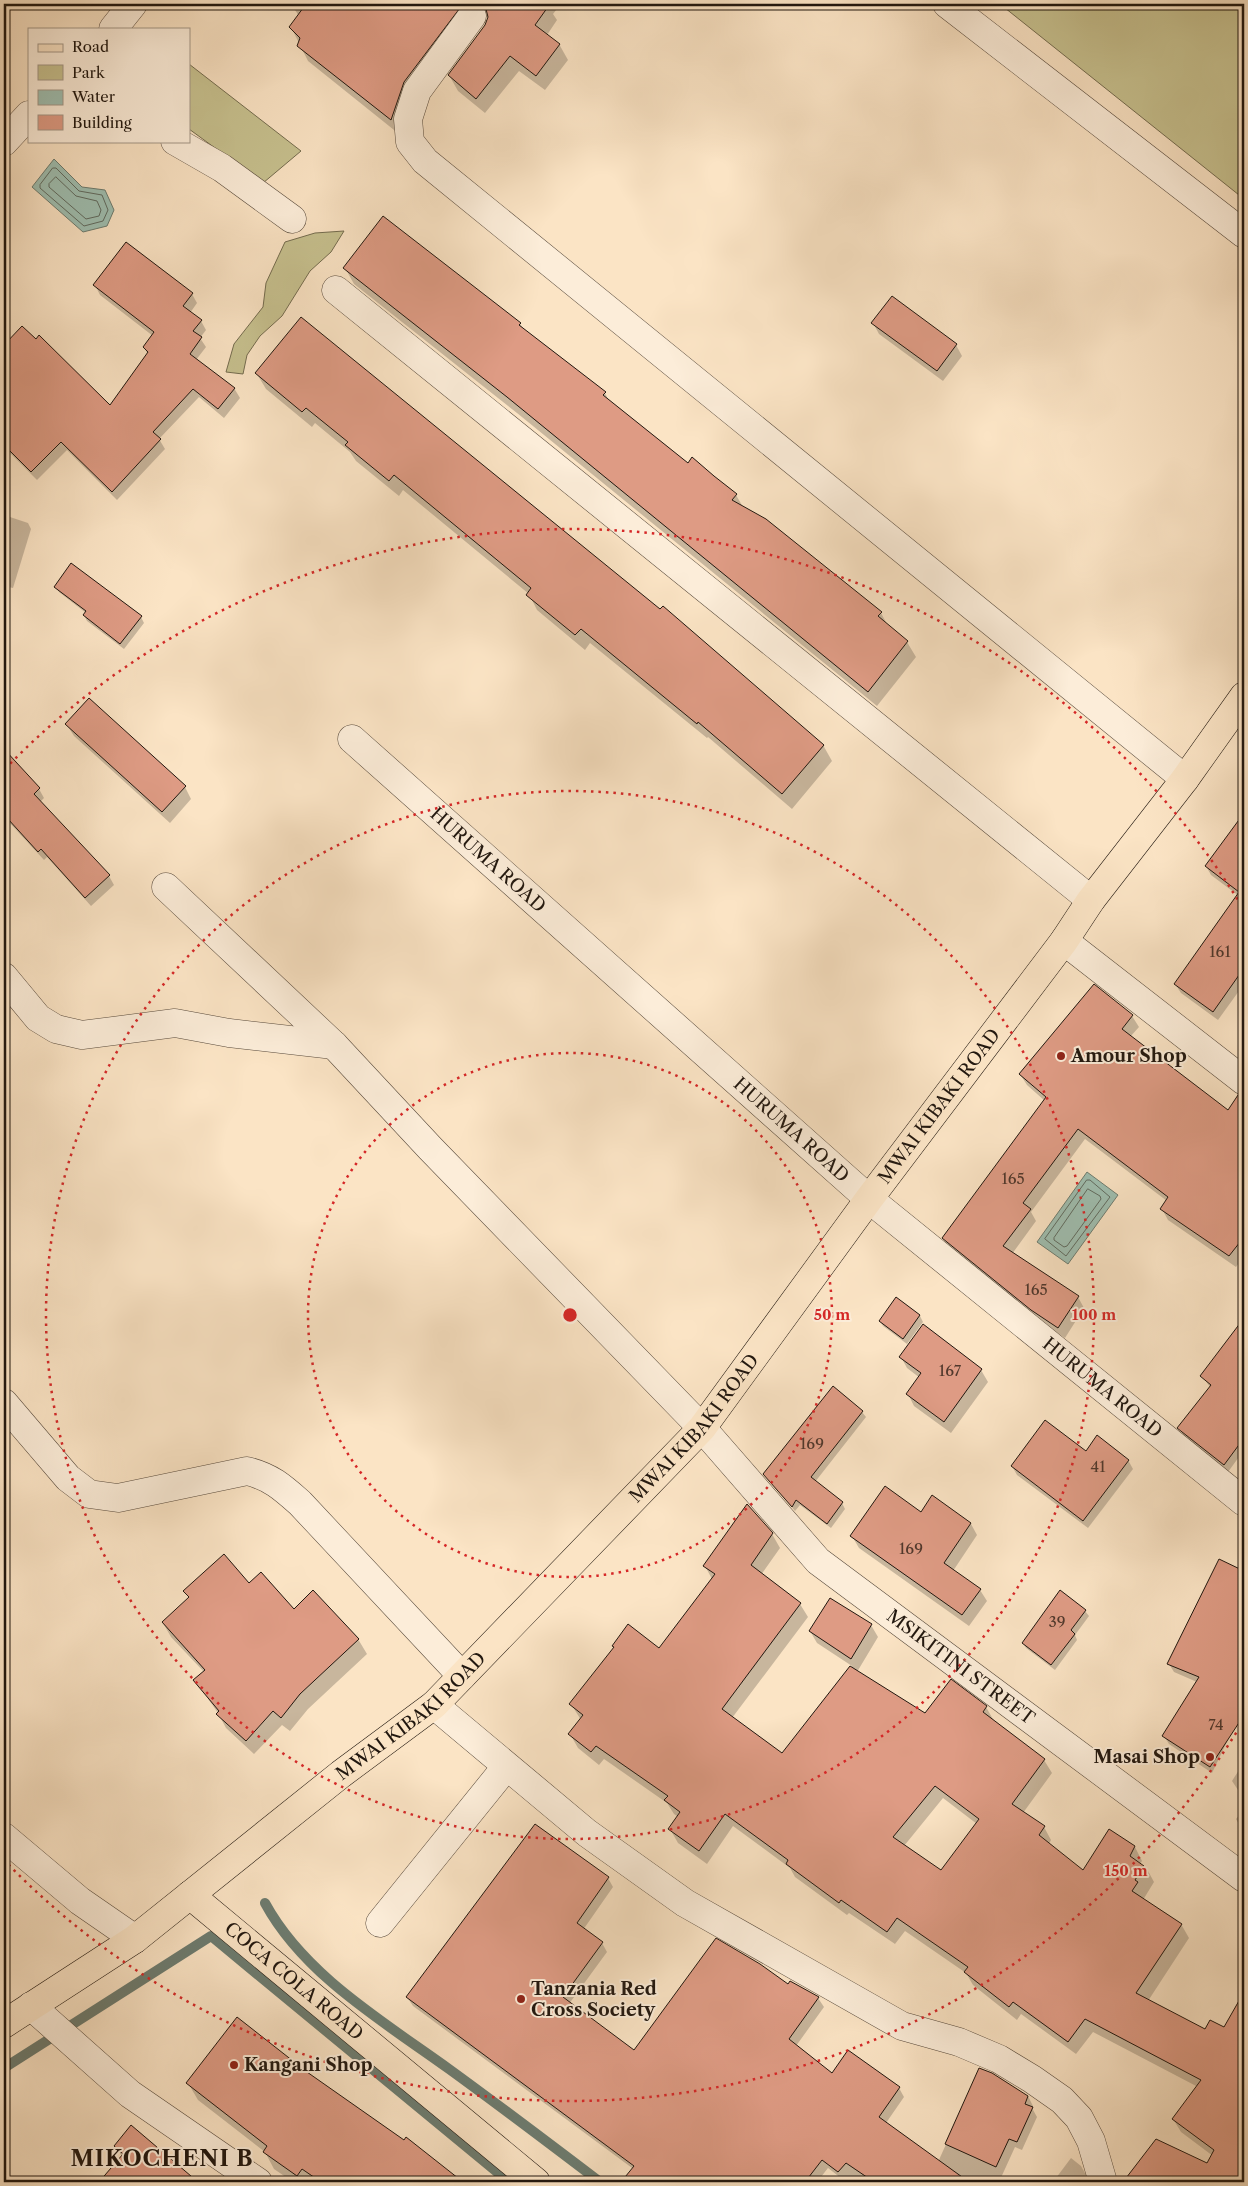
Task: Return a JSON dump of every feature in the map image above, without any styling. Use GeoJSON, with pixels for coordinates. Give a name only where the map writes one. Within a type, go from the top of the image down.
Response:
{"type":"FeatureCollection","features":[{"type":"Feature","properties":{"kind":"main road","name":"MWAI KIBAKI ROAD"},"geometry":{"type":"LineString","coordinates":[[4,2024],[135,1938],[341,1774],[434,1705],[702,1428],[869,1199],[1064,942],[1091,900],[1242,704]]}},
{"type":"Feature","properties":{"kind":"main road","name":"COCA COLA ROAD"},"geometry":{"type":"LineString","coordinates":[[190,1895],[536,2182]]}},
{"type":"Feature","properties":{"kind":"street"},"geometry":{"type":"LineString","coordinates":[[114,28],[133,4]]}},
{"type":"Feature","properties":{"kind":"street"},"geometry":{"type":"LineString","coordinates":[[947,4],[1244,234]]}},
{"type":"Feature","properties":{"kind":"street"},"geometry":{"type":"LineString","coordinates":[[472,16],[417,91],[411,109],[408,119],[410,142],[426,161],[1185,779]]}},
{"type":"Feature","properties":{"kind":"street"},"geometry":{"type":"LineString","coordinates":[[4,142],[28,116]]}},
{"type":"Feature","properties":{"kind":"street"},"geometry":{"type":"LineString","coordinates":[[177,142],[222,168],[292,219]]}},
{"type":"Feature","properties":{"kind":"street"},"geometry":{"type":"LineString","coordinates":[[336,290],[1091,900]]}},
{"type":"Feature","properties":{"kind":"street","name":"HURUMA ROAD"},"geometry":{"type":"LineString","coordinates":[[352,739],[869,1199],[1244,1502]]}},
{"type":"Feature","properties":{"kind":"street","name":"MSIKITINI STREET"},"geometry":{"type":"LineString","coordinates":[[166,887],[334,1045],[430,1148],[702,1428],[818,1561],[1244,1878]]}},
{"type":"Feature","properties":{"kind":"street"},"geometry":{"type":"LineString","coordinates":[[1064,942],[1244,1081]]}},
{"type":"Feature","properties":{"kind":"street"},"geometry":{"type":"LineString","coordinates":[[4,977],[38,1018],[56,1029],[82,1035],[175,1023],[229,1033],[334,1045]]}},
{"type":"Feature","properties":{"kind":"street"},"geometry":{"type":"LineString","coordinates":[[4,1403],[68,1478],[89,1494],[118,1498],[247,1471],[264,1475],[279,1484],[300,1503],[462,1676]]}},
{"type":"Feature","properties":{"kind":"street"},"geometry":{"type":"LineString","coordinates":[[434,1705],[587,1833],[685,1903],[902,2026],[959,2042],[998,2059],[1062,2100],[1079,2118],[1091,2141],[1103,2182]]}},
{"type":"Feature","properties":{"kind":"street"},"geometry":{"type":"LineString","coordinates":[[380,1923],[506,1767]]}},
{"type":"Feature","properties":{"kind":"street"},"geometry":{"type":"LineString","coordinates":[[4,1837],[80,1901],[135,1938]]}},
{"type":"Feature","properties":{"kind":"street"},"geometry":{"type":"LineString","coordinates":[[31,2006],[130,2094],[258,2182]]}},
{"type":"Feature","properties":{"kind":"green space"},"geometry":{"type":"Polygon","coordinates":[[[1000,4],[1244,4],[1244,199],[1000,4]]]}},
{"type":"Feature","properties":{"kind":"green space"},"geometry":{"type":"Polygon","coordinates":[[[190,65],[301,151],[263,183],[190,130],[190,65]]]}},
{"type":"Feature","properties":{"kind":"green space"},"geometry":{"type":"Polygon","coordinates":[[[344,231],[331,252],[310,271],[282,316],[260,336],[247,355],[243,374],[226,372],[234,344],[263,307],[266,283],[285,242],[315,233],[344,231]]]}},
{"type":"Feature","properties":{"kind":"water"},"geometry":{"type":"Polygon","coordinates":[[[54,159],[82,187],[105,190],[114,210],[107,226],[83,232],[32,187],[54,159]]]}},
{"type":"Feature","properties":{"kind":"water"},"geometry":{"type":"Polygon","coordinates":[[[1087,1172],[1118,1195],[1068,1264],[1037,1242],[1087,1172]]]}},
{"type":"Feature","properties":{"kind":"building"},"geometry":{"type":"Polygon","coordinates":[[[306,4],[463,4],[404,82],[391,120],[297,46],[300,38],[289,27],[306,4]]]}},
{"type":"Feature","properties":{"kind":"building"},"geometry":{"type":"Polygon","coordinates":[[[482,4],[550,4],[535,25],[560,44],[536,76],[510,56],[476,99],[448,75],[485,25],[488,17],[486,9],[482,4]]]}},
{"type":"Feature","properties":{"kind":"building"},"geometry":{"type":"Polygon","coordinates":[[[383,216],[521,323],[519,325],[606,392],[603,395],[688,463],[692,457],[737,494],[732,500],[766,519],[882,612],[878,616],[908,641],[868,692],[507,397],[343,268],[383,216]]]}},
{"type":"Feature","properties":{"kind":"building"},"geometry":{"type":"Polygon","coordinates":[[[126,242],[193,293],[183,306],[202,320],[193,331],[202,337],[190,354],[235,388],[218,409],[193,389],[153,432],[161,439],[112,492],[61,442],[31,472],[4,445],[4,345],[22,326],[36,339],[39,335],[110,405],[148,352],[143,347],[154,332],[93,285],[126,242]]]}},
{"type":"Feature","properties":{"kind":"building"},"geometry":{"type":"Polygon","coordinates":[[[892,296],[957,344],[937,371],[871,323],[892,296]]]}},
{"type":"Feature","properties":{"kind":"building"},"geometry":{"type":"Polygon","coordinates":[[[301,317],[660,609],[663,606],[824,745],[782,794],[698,722],[697,724],[581,629],[575,635],[526,595],[531,588],[394,475],[389,481],[345,445],[348,442],[306,408],[302,412],[255,373],[301,317]]]}},
{"type":"Feature","properties":{"kind":"building"},"geometry":{"type":"Polygon","coordinates":[[[71,563],[142,616],[120,644],[83,615],[86,611],[54,587],[71,563]]]}},
{"type":"Feature","properties":{"kind":"building"},"geometry":{"type":"Polygon","coordinates":[[[89,698],[186,786],[162,812],[65,724],[89,698]]]}},
{"type":"Feature","properties":{"kind":"building"},"geometry":{"type":"Polygon","coordinates":[[[4,749],[40,788],[34,794],[110,875],[85,898],[41,849],[38,852],[8,819],[4,823],[4,749]]]}},
{"type":"Feature","properties":{"kind":"building"},"geometry":{"type":"Polygon","coordinates":[[[1244,813],[1244,968],[1213,1012],[1174,984],[1239,892],[1205,866],[1244,813]]]}},
{"type":"Feature","properties":{"kind":"building"},"geometry":{"type":"Polygon","coordinates":[[[1094,984],[1133,1015],[1122,1029],[1228,1110],[1238,1095],[1244,1096],[1244,1237],[1229,1256],[1160,1209],[1168,1197],[1078,1129],[1023,1203],[1031,1209],[1003,1246],[1079,1296],[1058,1328],[1031,1310],[942,1238],[1046,1097],[1019,1074],[1094,984]]]}},
{"type":"Feature","properties":{"kind":"building"},"geometry":{"type":"Polygon","coordinates":[[[896,1297],[920,1315],[903,1339],[879,1321],[896,1297]]]}},
{"type":"Feature","properties":{"kind":"building"},"geometry":{"type":"Polygon","coordinates":[[[1244,1318],[1244,1438],[1224,1465],[1177,1428],[1211,1385],[1200,1376],[1244,1318]]]}},
{"type":"Feature","properties":{"kind":"building"},"geometry":{"type":"Polygon","coordinates":[[[923,1324],[982,1369],[944,1422],[906,1394],[921,1373],[899,1357],[923,1324]]]}},
{"type":"Feature","properties":{"kind":"building"},"geometry":{"type":"Polygon","coordinates":[[[833,1386],[863,1411],[811,1477],[843,1502],[827,1524],[796,1500],[792,1507],[763,1474],[833,1386]]]}},
{"type":"Feature","properties":{"kind":"building"},"geometry":{"type":"Polygon","coordinates":[[[1045,1420],[1086,1451],[1097,1435],[1129,1460],[1083,1521],[1011,1466],[1045,1420]]]}},
{"type":"Feature","properties":{"kind":"building"},"geometry":{"type":"Polygon","coordinates":[[[885,1486],[921,1512],[932,1495],[971,1523],[944,1563],[981,1589],[962,1615],[850,1536],[885,1486]]]}},
{"type":"Feature","properties":{"kind":"building"},"geometry":{"type":"Polygon","coordinates":[[[747,1504],[773,1533],[751,1565],[801,1603],[722,1709],[782,1753],[850,1666],[925,1713],[951,1679],[987,1706],[983,1712],[1045,1759],[1012,1804],[1045,1826],[1039,1835],[1083,1870],[1109,1829],[1135,1846],[1130,1856],[1144,1866],[1135,1880],[1138,1882],[1132,1891],[1182,1924],[1136,1993],[1205,2029],[1210,2020],[1224,2027],[1244,1992],[1244,2182],[1123,2182],[1156,2139],[1207,2163],[1214,2150],[1172,2119],[1201,2080],[1085,2019],[1068,2042],[1013,2002],[1009,2007],[964,1972],[968,1967],[897,1918],[887,1932],[841,1900],[839,1903],[786,1864],[788,1860],[725,1814],[699,1851],[668,1829],[680,1812],[664,1800],[668,1796],[596,1746],[591,1752],[568,1734],[583,1715],[569,1704],[614,1647],[612,1646],[628,1624],[659,1648],[715,1574],[703,1566],[747,1504]],[[935,1786],[893,1837],[941,1870],[979,1819],[935,1786]]]}},
{"type":"Feature","properties":{"kind":"building"},"geometry":{"type":"Polygon","coordinates":[[[224,1554],[249,1583],[261,1572],[294,1609],[313,1590],[359,1639],[300,1694],[281,1718],[273,1711],[246,1741],[216,1714],[219,1711],[193,1680],[205,1670],[162,1622],[189,1597],[183,1591],[224,1554]]]}},
{"type":"Feature","properties":{"kind":"building"},"geometry":{"type":"Polygon","coordinates":[[[1219,1559],[1244,1571],[1244,1715],[1210,1767],[1162,1736],[1199,1677],[1167,1664],[1219,1559]]]}},
{"type":"Feature","properties":{"kind":"building"},"geometry":{"type":"Polygon","coordinates":[[[1060,1590],[1086,1610],[1071,1630],[1075,1634],[1051,1665],[1022,1643],[1060,1590]]]}},
{"type":"Feature","properties":{"kind":"building"},"geometry":{"type":"Polygon","coordinates":[[[830,1598],[872,1624],[851,1659],[809,1631],[830,1598]]]}},
{"type":"Feature","properties":{"kind":"building"},"geometry":{"type":"Polygon","coordinates":[[[535,1824],[609,1877],[577,1923],[603,1942],[563,1997],[634,2050],[716,1938],[760,1964],[788,1984],[790,1981],[819,1997],[789,2039],[832,2073],[848,2050],[900,2087],[879,2117],[969,2182],[874,2182],[846,2163],[838,2172],[822,2160],[805,2182],[621,2182],[634,2166],[406,1997],[535,1824]]]}},
{"type":"Feature","properties":{"kind":"building"},"geometry":{"type":"Polygon","coordinates":[[[237,2017],[307,2072],[404,2140],[406,2137],[463,2182],[321,2182],[302,2169],[297,2176],[263,2152],[267,2146],[186,2083],[237,2017]]]}},
{"type":"Feature","properties":{"kind":"building"},"geometry":{"type":"Polygon","coordinates":[[[979,2068],[992,2073],[1028,2096],[1025,2104],[1033,2107],[1017,2142],[1009,2139],[996,2167],[945,2144],[979,2068]]]}},
{"type":"Feature","properties":{"kind":"building"},"geometry":{"type":"Polygon","coordinates":[[[131,2125],[198,2182],[99,2182],[123,2154],[114,2146],[131,2125]]]}},
{"type":"Feature","properties":{"kind":"waterway"},"geometry":{"type":"LineString","coordinates":[[265,1903],[281,1929],[301,1953],[347,1995],[600,2182]]}},
{"type":"Feature","properties":{"kind":"waterway"},"geometry":{"type":"LineString","coordinates":[[4,2068],[211,1936],[509,2182]]}},
{"type":"Feature","properties":{"kind":"place","name":"Amour Shop"},"geometry":{"type":"Point","coordinates":[1061,1056]}},
{"type":"Feature","properties":{"kind":"place","name":"Masai Shop"},"geometry":{"type":"Point","coordinates":[1210,1757]}},
{"type":"Feature","properties":{"kind":"place","name":"Tanzania Red Cross Society"},"geometry":{"type":"Point","coordinates":[521,1999]}},
{"type":"Feature","properties":{"kind":"place","name":"Kangani Shop"},"geometry":{"type":"Point","coordinates":[234,2065]}},
{"type":"Feature","properties":{"kind":"district","name":"MIKOCHENI B"},"geometry":{"type":"Point","coordinates":[162,2158]}}]}
